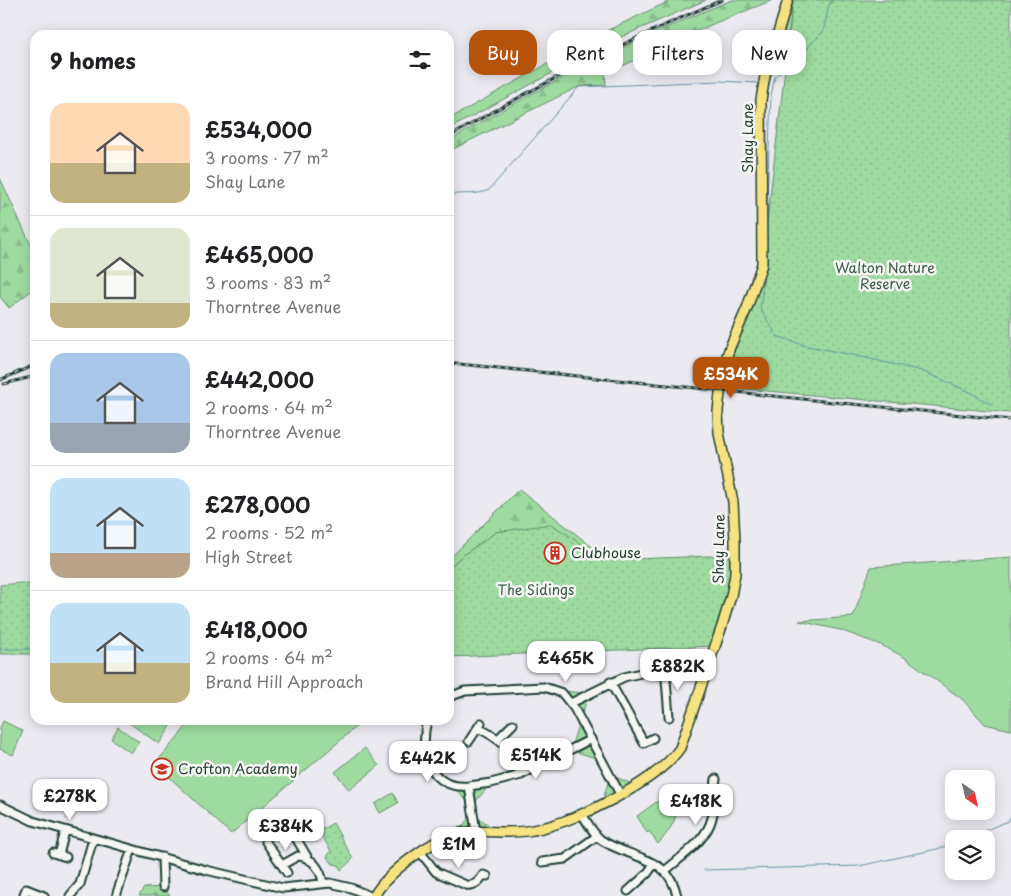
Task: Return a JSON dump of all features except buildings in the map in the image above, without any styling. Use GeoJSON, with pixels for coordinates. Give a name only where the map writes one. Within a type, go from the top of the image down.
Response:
{"type":"FeatureCollection","features":[{"type":"Feature","properties":{"kind":"main road","name":"Shay Lane"},"geometry":{"type":"LineString","coordinates":[[372,896],[390,875],[448,836],[463,832],[531,831],[548,827],[582,814],[620,794],[663,767],[673,759],[680,748],[731,596],[734,574],[735,524],[731,486],[719,433],[720,384],[730,348],[747,308],[762,264],[761,100],[788,0]]}},
{"type":"Feature","properties":{"kind":"street"},"geometry":{"type":"LineString","coordinates":[[571,702],[610,682],[634,674],[668,667],[667,713]]}},
{"type":"Feature","properties":{"kind":"street"},"geometry":{"type":"LineString","coordinates":[[610,682],[644,743],[653,738]]}},
{"type":"Feature","properties":{"kind":"street"},"geometry":{"type":"LineString","coordinates":[[454,695],[465,691],[544,687],[562,693],[571,702],[620,794]]}},
{"type":"Feature","properties":{"kind":"street"},"geometry":{"type":"LineString","coordinates":[[499,738],[513,724]]}},
{"type":"Feature","properties":{"kind":"street"},"geometry":{"type":"LineString","coordinates":[[426,725],[426,750],[434,773],[440,779],[450,784],[469,786],[491,783],[521,775],[591,739]]}},
{"type":"Feature","properties":{"kind":"street"},"geometry":{"type":"LineString","coordinates":[[469,741],[479,726],[499,738],[508,749],[521,775]]}},
{"type":"Feature","properties":{"kind":"street"},"geometry":{"type":"LineString","coordinates":[[666,870],[698,841],[709,828],[714,812],[714,782]]}},
{"type":"Feature","properties":{"kind":"street"},"geometry":{"type":"LineString","coordinates":[[469,786],[476,832]]}},
{"type":"Feature","properties":{"kind":"street"},"geometry":{"type":"LineString","coordinates":[[0,805],[22,817],[93,840],[206,870],[283,888],[323,883],[351,888],[372,896]]}},
{"type":"Feature","properties":{"kind":"street"},"geometry":{"type":"LineString","coordinates":[[582,814],[597,836],[606,842],[666,870],[675,886],[677,896]]}},
{"type":"Feature","properties":{"kind":"street"},"geometry":{"type":"LineString","coordinates":[[65,831],[56,854],[66,857]]}},
{"type":"Feature","properties":{"kind":"street"},"geometry":{"type":"LineString","coordinates":[[542,862],[565,859],[597,836]]}},
{"type":"Feature","properties":{"kind":"street"},"geometry":{"type":"LineString","coordinates":[[296,838],[310,860],[321,871],[323,883]]}},
{"type":"Feature","properties":{"kind":"street"},"geometry":{"type":"LineString","coordinates":[[70,896],[80,884],[93,840]]}},
{"type":"Feature","properties":{"kind":"street"},"geometry":{"type":"LineString","coordinates":[[266,842],[288,873]]}},
{"type":"Feature","properties":{"kind":"street"},"geometry":{"type":"LineString","coordinates":[[117,893],[132,850]]}},
{"type":"Feature","properties":{"kind":"street"},"geometry":{"type":"LineString","coordinates":[[421,853],[436,872],[466,884],[478,883],[483,875],[487,876]]}},
{"type":"Feature","properties":{"kind":"street"},"geometry":{"type":"LineString","coordinates":[[282,865],[298,856],[306,857],[310,860]]}},
{"type":"Feature","properties":{"kind":"street"},"geometry":{"type":"LineString","coordinates":[[162,858],[162,886]]}},
{"type":"Feature","properties":{"kind":"street"},"geometry":{"type":"LineString","coordinates":[[629,888],[647,874],[654,864]]}},
{"type":"Feature","properties":{"kind":"street"},"geometry":{"type":"LineString","coordinates":[[24,894],[26,889],[44,896]]}},
{"type":"Feature","properties":{"kind":"green space"},"geometry":{"type":"Polygon","coordinates":[[[672,0],[706,0],[637,30],[633,30],[633,32],[623,36],[623,30],[608,30],[672,0]]]}},
{"type":"Feature","properties":{"kind":"green space"},"geometry":{"type":"Polygon","coordinates":[[[732,0],[773,0],[700,30],[661,30],[732,0]]]}},
{"type":"Feature","properties":{"kind":"green space"},"geometry":{"type":"Polygon","coordinates":[[[791,0],[793,0],[789,30],[782,30],[791,0]]]}},
{"type":"Feature","properties":{"kind":"green space","name":"Walton Nature Reserve"},"geometry":{"type":"Polygon","coordinates":[[[793,0],[1011,0],[1011,413],[723,387],[726,367],[760,282],[784,75],[806,75],[806,30],[789,30],[793,0]]]}},
{"type":"Feature","properties":{"kind":"green space"},"geometry":{"type":"Polygon","coordinates":[[[633,43],[633,61],[623,66],[623,48],[633,43]]]}},
{"type":"Feature","properties":{"kind":"green space"},"geometry":{"type":"Polygon","coordinates":[[[547,64],[548,75],[454,126],[454,116],[528,75],[537,75],[537,70],[547,64]]]}},
{"type":"Feature","properties":{"kind":"green space"},"geometry":{"type":"Polygon","coordinates":[[[569,75],[605,75],[606,85],[580,86],[454,149],[454,138],[569,75]]]}},
{"type":"Feature","properties":{"kind":"green space"},"geometry":{"type":"Polygon","coordinates":[[[0,178],[30,243],[30,292],[9,308],[0,297],[0,178]]]}},
{"type":"Feature","properties":{"kind":"green space"},"geometry":{"type":"Polygon","coordinates":[[[519,489],[601,554],[598,555],[496,532],[454,563],[454,554],[519,489]]]}},
{"type":"Feature","properties":{"kind":"green space","name":"The Sidings"},"geometry":{"type":"Polygon","coordinates":[[[551,524],[608,560],[735,555],[735,574],[716,646],[454,657],[454,563],[496,532],[551,524]]]}},
{"type":"Feature","properties":{"kind":"green space"},"geometry":{"type":"Polygon","coordinates":[[[1011,557],[1011,730],[985,724],[962,699],[904,657],[881,645],[840,630],[799,621],[853,617],[871,567],[1011,557]]]}},
{"type":"Feature","properties":{"kind":"green space"},"geometry":{"type":"Polygon","coordinates":[[[20,583],[30,584],[30,654],[0,654],[0,585],[20,583]]]}},
{"type":"Feature","properties":{"kind":"green space"},"geometry":{"type":"Polygon","coordinates":[[[557,690],[589,694],[580,719],[557,690]]]}},
{"type":"Feature","properties":{"kind":"green space"},"geometry":{"type":"Polygon","coordinates":[[[580,719],[602,760],[570,750],[580,719]]]}},
{"type":"Feature","properties":{"kind":"green space"},"geometry":{"type":"Polygon","coordinates":[[[3,721],[23,731],[13,755],[0,749],[0,728],[3,721]]]}},
{"type":"Feature","properties":{"kind":"green space"},"geometry":{"type":"Polygon","coordinates":[[[132,725],[172,725],[159,744],[132,725]]]}},
{"type":"Feature","properties":{"kind":"green space"},"geometry":{"type":"Polygon","coordinates":[[[188,725],[358,725],[231,834],[155,764],[188,725]]]}},
{"type":"Feature","properties":{"kind":"green space"},"geometry":{"type":"Polygon","coordinates":[[[118,727],[139,742],[131,753],[111,739],[118,727]]]}},
{"type":"Feature","properties":{"kind":"green space"},"geometry":{"type":"Polygon","coordinates":[[[365,748],[379,766],[349,790],[335,772],[365,748]]]}},
{"type":"Feature","properties":{"kind":"green space"},"geometry":{"type":"Polygon","coordinates":[[[610,775],[635,785],[602,804],[610,775]]]}},
{"type":"Feature","properties":{"kind":"green space"},"geometry":{"type":"Polygon","coordinates":[[[491,783],[472,806],[450,784],[491,783]]]}},
{"type":"Feature","properties":{"kind":"green space"},"geometry":{"type":"Polygon","coordinates":[[[393,793],[398,803],[380,813],[375,804],[393,793]]]}},
{"type":"Feature","properties":{"kind":"green space"},"geometry":{"type":"Polygon","coordinates":[[[669,793],[678,800],[677,812],[669,829],[658,844],[649,831],[647,833],[637,816],[669,793]]]}},
{"type":"Feature","properties":{"kind":"green space"},"geometry":{"type":"Polygon","coordinates":[[[473,814],[499,832],[455,834],[473,814]]]}},
{"type":"Feature","properties":{"kind":"green space"},"geometry":{"type":"Polygon","coordinates":[[[333,823],[353,859],[341,870],[339,865],[333,864],[327,857],[331,851],[319,831],[333,823]]]}},
{"type":"Feature","properties":{"kind":"green space"},"geometry":{"type":"Polygon","coordinates":[[[163,887],[170,896],[139,896],[144,888],[163,887]]]}},
{"type":"Feature","properties":{"kind":"waterway"},"geometry":{"type":"LineString","coordinates":[[766,228],[771,96],[775,76],[802,57],[809,46],[823,32],[829,5],[832,0]]}},
{"type":"Feature","properties":{"kind":"waterway"},"geometry":{"type":"LineString","coordinates":[[454,194],[479,193],[489,190],[579,87],[719,81],[759,83]]}},
{"type":"Feature","properties":{"kind":"waterway"},"geometry":{"type":"LineString","coordinates":[[765,269],[760,309],[777,336],[803,345],[922,371],[968,391],[992,405]]}},
{"type":"Feature","properties":{"kind":"waterway"},"geometry":{"type":"LineString","coordinates":[[0,649],[30,649]]}},
{"type":"Feature","properties":{"kind":"waterway"},"geometry":{"type":"LineString","coordinates":[[986,830],[1008,821],[1011,817]]}},
{"type":"Feature","properties":{"kind":"waterway"},"geometry":{"type":"LineString","coordinates":[[704,870],[859,866],[945,846]]}},
{"type":"Feature","properties":{"kind":"railway"},"geometry":{"type":"LineString","coordinates":[[454,134],[583,64],[722,0]]}},
{"type":"Feature","properties":{"kind":"railway"},"geometry":{"type":"LineString","coordinates":[[454,364],[1011,420]]}},
{"type":"Feature","properties":{"kind":"railway"},"geometry":{"type":"LineString","coordinates":[[0,380],[30,367]]}},
{"type":"Feature","properties":{"kind":"railway"},"geometry":{"type":"LineString","coordinates":[[4,384],[30,377]]}},
{"type":"Feature","properties":{"kind":"place","name":"Clubhouse"},"geometry":{"type":"Point","coordinates":[555,553]}},
{"type":"Feature","properties":{"kind":"place","name":"Crofton Academy"},"geometry":{"type":"Point","coordinates":[162,769]}}]}
